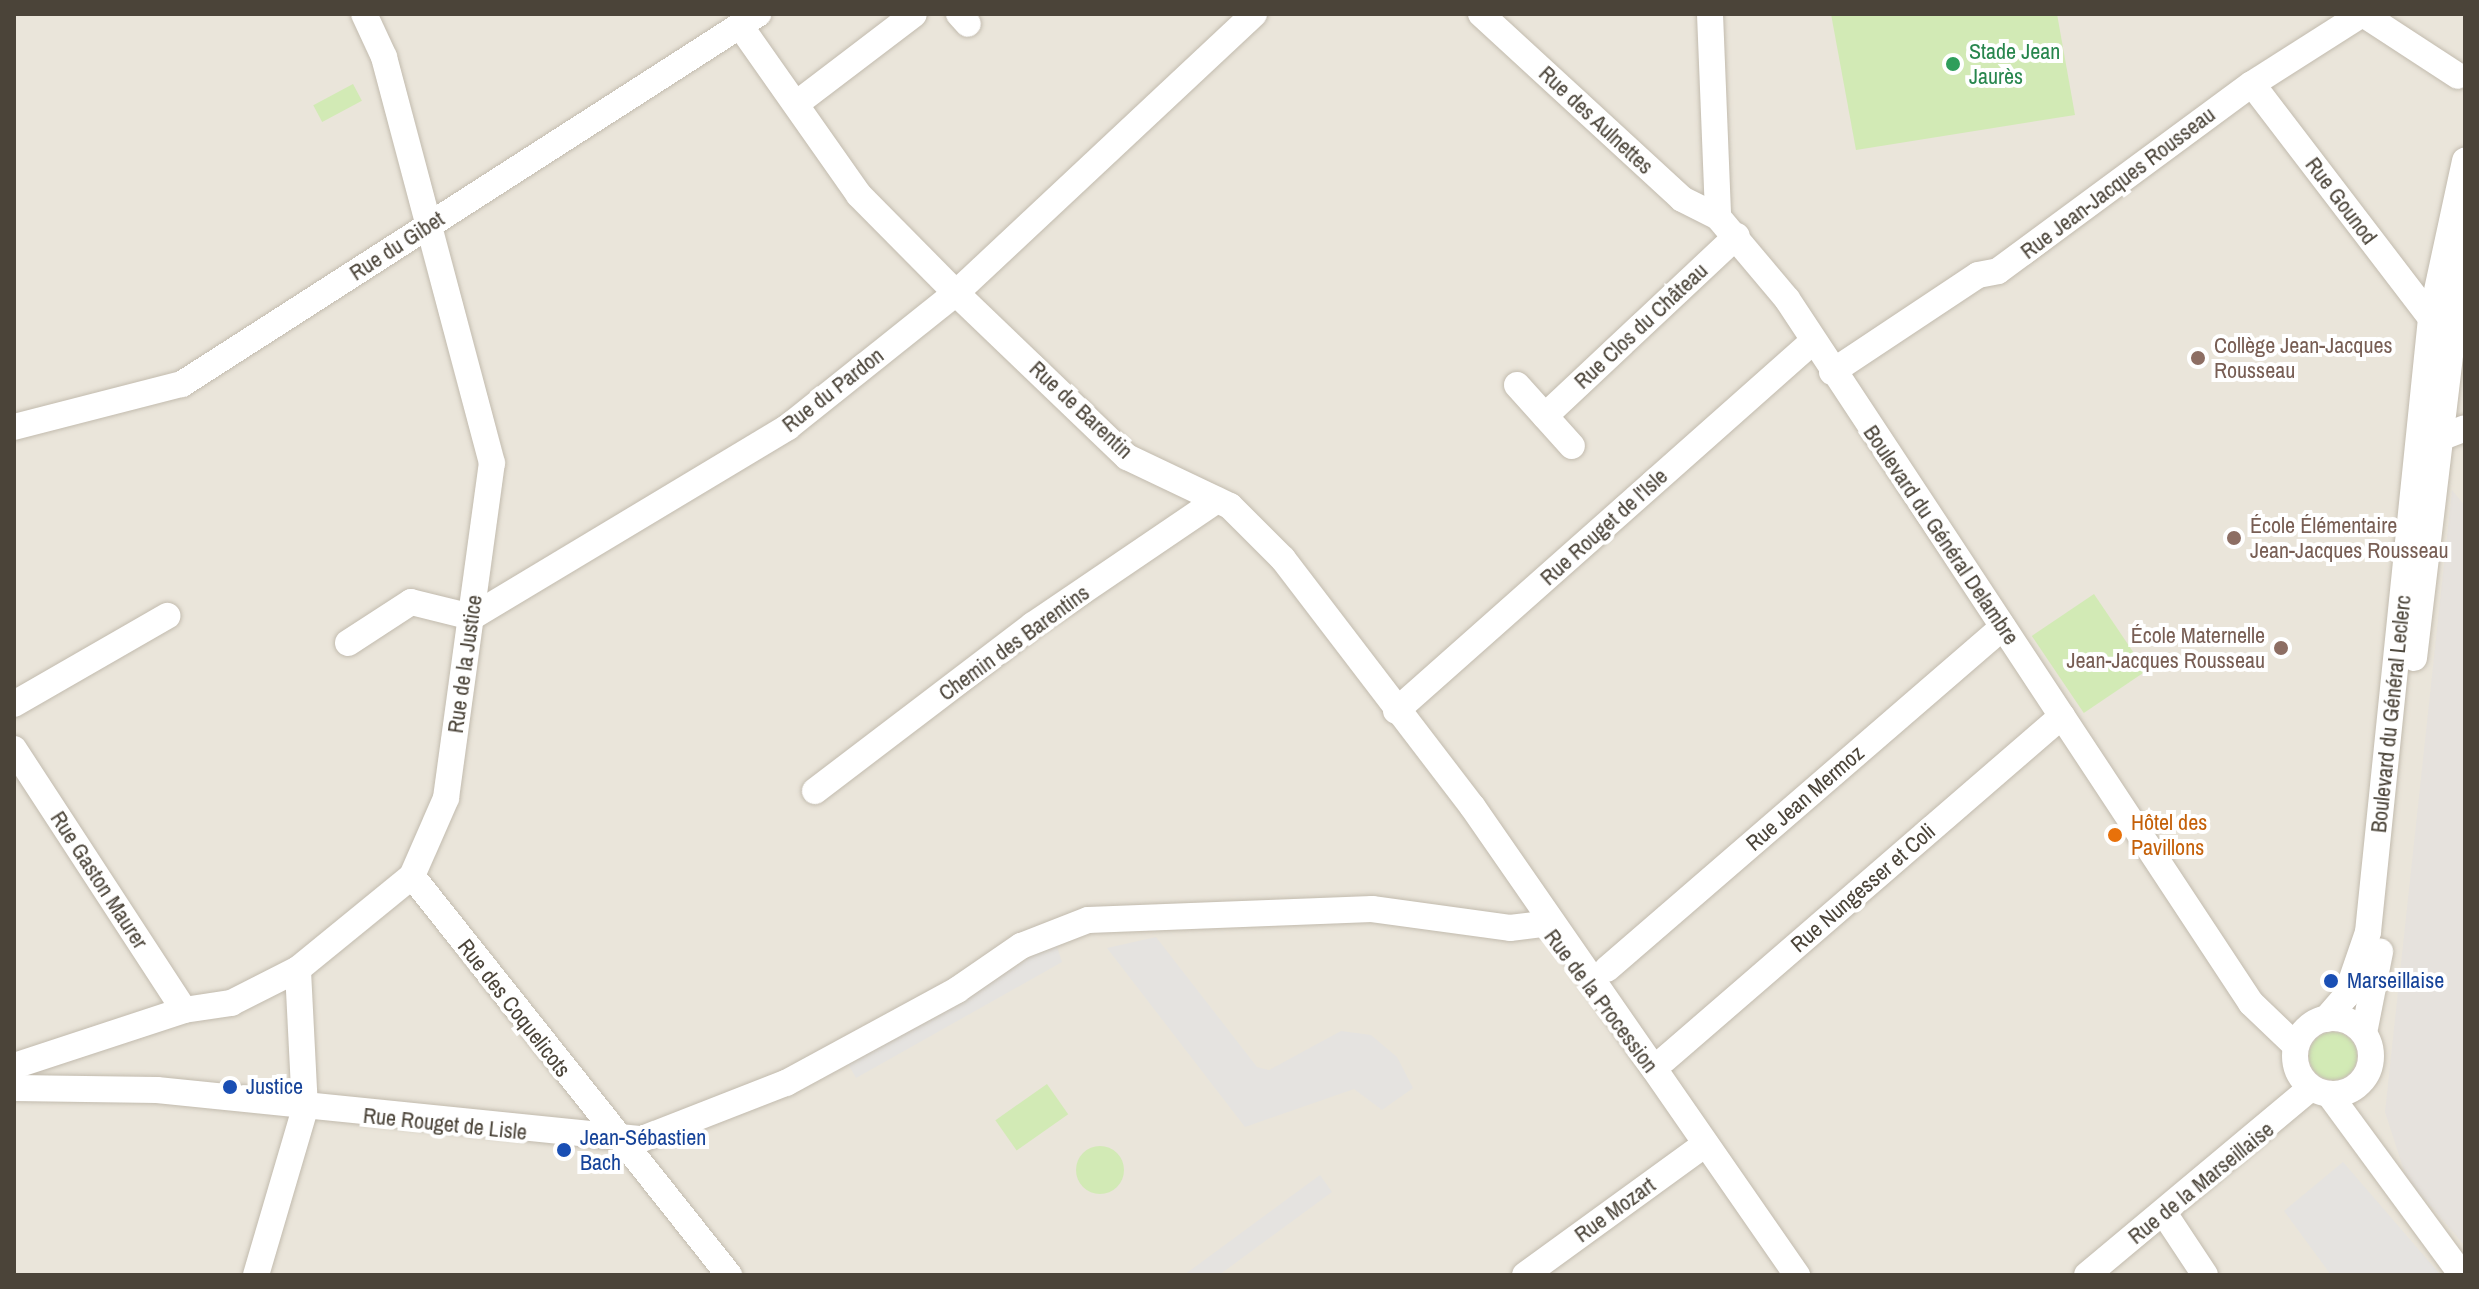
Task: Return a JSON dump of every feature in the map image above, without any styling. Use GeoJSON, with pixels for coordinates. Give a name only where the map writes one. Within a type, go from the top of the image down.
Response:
{"type":"FeatureCollection","features":[{"type":"Feature","properties":{"kind":"street","name":"Rue de la Justice"},"geometry":{"type":"LineString","coordinates":[[14,1066],[184,1010],[231,1003],[298,969],[412,876],[446,798],[492,463],[384,57],[364,14]]}},
{"type":"Feature","properties":{"kind":"street"},"geometry":{"type":"LineString","coordinates":[[796,104],[914,14]]}},
{"type":"Feature","properties":{"kind":"street","name":"Rue du Pardon"},"geometry":{"type":"LineString","coordinates":[[472,617],[788,427],[956,293],[1254,14]]}},
{"type":"Feature","properties":{"kind":"street","name":"Rue des Aulnettes"},"geometry":{"type":"LineString","coordinates":[[1481,14],[1682,199],[1718,217]]}},
{"type":"Feature","properties":{"kind":"street"},"geometry":{"type":"LineString","coordinates":[[1710,14],[1718,217]]}},
{"type":"Feature","properties":{"kind":"street"},"geometry":{"type":"LineString","coordinates":[[2362,14],[2458,76]]}},
{"type":"Feature","properties":{"kind":"street","name":"Rue Jean-Jacques Rousseau"},"geometry":{"type":"LineString","coordinates":[[1832,372],[2076,219],[2093,197],[2252,84],[2362,14]]}},
{"type":"Feature","properties":{"kind":"street","name":"Rue du Gibet"},"geometry":{"type":"LineString","coordinates":[[14,427],[182,384],[750,21]]}},
{"type":"Feature","properties":{"kind":"street","name":"Rue de Barentin"},"geometry":{"type":"LineString","coordinates":[[750,21],[796,104],[859,195],[956,293],[1127,457],[1217,500],[1283,559],[1396,711],[1472,806],[1548,923]]}},
{"type":"Feature","properties":{"kind":"street","name":"Rue Gounod"},"geometry":{"type":"LineString","coordinates":[[2252,84],[2431,318]]}},
{"type":"Feature","properties":{"kind":"street","name":"Boulevard du Général Leclerc"},"geometry":{"type":"LineString","coordinates":[[2320,1021],[2346,996],[2370,919],[2431,318],[2465,161]]}},
{"type":"Feature","properties":{"kind":"street","name":"Boulevard du Général Delambre"},"geometry":{"type":"LineString","coordinates":[[1718,217],[1787,299],[1811,343],[2251,1003],[2296,1046]]}},
{"type":"Feature","properties":{"kind":"street","name":"Boulevard du Général Leclerc"},"geometry":{"type":"LineString","coordinates":[[2364,1033],[2388,912],[2437,439],[2465,233]]}},
{"type":"Feature","properties":{"kind":"street","name":"Rue Clos du Château"},"geometry":{"type":"LineString","coordinates":[[1545,416],[1737,236]]}},
{"type":"Feature","properties":{"kind":"street","name":"Rue Rouget de l'Isle"},"geometry":{"type":"LineString","coordinates":[[1396,711],[1811,343]]}},
{"type":"Feature","properties":{"kind":"street"},"geometry":{"type":"LineString","coordinates":[[1517,385],[1572,446]]}},
{"type":"Feature","properties":{"kind":"street"},"geometry":{"type":"LineString","coordinates":[[2437,439],[2465,428]]}},
{"type":"Feature","properties":{"kind":"street","name":"Chemin des Barentins"},"geometry":{"type":"LineString","coordinates":[[815,791],[1033,625],[1217,500]]}},
{"type":"Feature","properties":{"kind":"street"},"geometry":{"type":"LineString","coordinates":[[348,643],[411,602],[472,617]]}},
{"type":"Feature","properties":{"kind":"street"},"geometry":{"type":"LineString","coordinates":[[14,704],[167,616]]}},
{"type":"Feature","properties":{"kind":"street","name":"Rue Jean Mermoz"},"geometry":{"type":"LineString","coordinates":[[1599,975],[2003,627]]}},
{"type":"Feature","properties":{"kind":"street","name":"Rue Nungesser et Coli"},"geometry":{"type":"LineString","coordinates":[[1659,1065],[2062,716]]}},
{"type":"Feature","properties":{"kind":"street","name":"Rue Gaston Maurer"},"geometry":{"type":"LineString","coordinates":[[14,749],[184,1010]]}},
{"type":"Feature","properties":{"kind":"street","name":"Rue des Coquelicots"},"geometry":{"type":"LineString","coordinates":[[412,876],[720,1272]]}},
{"type":"Feature","properties":{"kind":"street","name":"Rue de la Procession"},"geometry":{"type":"LineString","coordinates":[[1021,946],[1088,920],[1120,917],[1372,909],[1510,928],[1548,923],[1599,975],[1659,1065],[1705,1144],[1797,1275]]}},
{"type":"Feature","properties":{"kind":"street","name":"Rue Rouget de Lisle"},"geometry":{"type":"LineString","coordinates":[[14,1088],[157,1090],[305,1109],[616,1141],[642,1139],[757,1097],[957,990],[1021,946]]}},
{"type":"Feature","properties":{"kind":"street"},"geometry":{"type":"LineString","coordinates":[[256,1275],[305,1109],[298,969]]}},
{"type":"Feature","properties":{"kind":"street"},"geometry":{"type":"LineString","coordinates":[[2320,1021],[2296,1046],[2299,1074],[2320,1091],[2378,1162],[2462,1275]]}},
{"type":"Feature","properties":{"kind":"street"},"geometry":{"type":"LineString","coordinates":[[2275,1023],[2347,1021],[2364,1033],[2372,1059],[2361,1083],[2378,1162]]}},
{"type":"Feature","properties":{"kind":"street"},"geometry":{"type":"LineString","coordinates":[[2320,1091],[2361,1083]]}},
{"type":"Feature","properties":{"kind":"street","name":"Rue de la Marseillaise"},"geometry":{"type":"LineString","coordinates":[[2087,1275],[2320,1091]]}},
{"type":"Feature","properties":{"kind":"street","name":"Rue Mozart"},"geometry":{"type":"LineString","coordinates":[[1525,1275],[1705,1144]]}},
{"type":"Feature","properties":{"kind":"street"},"geometry":{"type":"LineString","coordinates":[[2164,1213],[2205,1275]]}},
{"type":"Feature","properties":{"kind":"shaded area"},"geometry":{"type":"Polygon","coordinates":[[[14,14],[2465,14],[2465,1275],[14,1275],[14,14]]]}},
{"type":"Feature","properties":{"kind":"shaded area"},"geometry":{"type":"Polygon","coordinates":[[[2452,490],[2465,506],[2465,1246],[2406,1177],[2385,1112],[2452,490]]]}},
{"type":"Feature","properties":{"kind":"shaded area"},"geometry":{"type":"Polygon","coordinates":[[[1156,937],[1257,1067],[1269,1070],[1341,1031],[1371,1035],[1397,1057],[1413,1088],[1382,1110],[1354,1089],[1245,1127],[1107,948],[1156,937]]]}},
{"type":"Feature","properties":{"kind":"shaded area"},"geometry":{"type":"Polygon","coordinates":[[[1055,941],[1062,962],[856,1078],[847,1062],[940,1015],[1055,941]]]}},
{"type":"Feature","properties":{"kind":"shaded area"},"geometry":{"type":"Polygon","coordinates":[[[2343,1162],[2439,1273],[2331,1275],[2284,1211],[2343,1162]]]}},
{"type":"Feature","properties":{"kind":"shaded area"},"geometry":{"type":"Polygon","coordinates":[[[1320,1175],[1332,1192],[1219,1275],[1184,1275],[1320,1175]]]}},
{"type":"Feature","properties":{"kind":"green space","name":"Stade Jean Jaurès"},"geometry":{"type":"Polygon","coordinates":[[[1831,14],[2057,14],[2075,115],[1856,150],[1831,14]]]}},
{"type":"Feature","properties":{"kind":"green space"},"geometry":{"type":"Polygon","coordinates":[[[353,84],[362,101],[322,122],[313,105],[353,84]]]}},
{"type":"Feature","properties":{"kind":"green space"},"geometry":{"type":"Polygon","coordinates":[[[2094,594],[2146,671],[2084,713],[2032,636],[2094,594]]]}},
{"type":"Feature","properties":{"kind":"green space"},"geometry":{"type":"Polygon","coordinates":[[[2333,1032],[2350,1039],[2357,1056],[2350,1073],[2333,1080],[2316,1073],[2309,1056],[2316,1039],[2333,1032]]]}},
{"type":"Feature","properties":{"kind":"green space"},"geometry":{"type":"Polygon","coordinates":[[[1047,1084],[1068,1114],[1017,1150],[995,1120],[1047,1084]]]}},
{"type":"Feature","properties":{"kind":"green space"},"geometry":{"type":"Polygon","coordinates":[[[1100,1146],[1117,1153],[1124,1170],[1117,1187],[1100,1194],[1083,1187],[1076,1170],[1083,1153],[1100,1146]]]}},
{"type":"Feature","properties":{"kind":"place","name":"Stade Jean Jaurès"},"geometry":{"type":"Point","coordinates":[1953,64]}},
{"type":"Feature","properties":{"kind":"place","name":"Collège Jean-Jacques Rousseau"},"geometry":{"type":"Point","coordinates":[2198,358]}},
{"type":"Feature","properties":{"kind":"place","name":"École Élémentaire Jean-Jacques Rousseau"},"geometry":{"type":"Point","coordinates":[2234,538]}},
{"type":"Feature","properties":{"kind":"place","name":"École Maternelle Jean-Jacques Rousseau"},"geometry":{"type":"Point","coordinates":[2281,648]}},
{"type":"Feature","properties":{"kind":"place","name":"Hôtel des Pavillons"},"geometry":{"type":"Point","coordinates":[2115,835]}},
{"type":"Feature","properties":{"kind":"place","name":"Marseillaise"},"geometry":{"type":"Point","coordinates":[2331,981]}},
{"type":"Feature","properties":{"kind":"place","name":"Justice"},"geometry":{"type":"Point","coordinates":[230,1087]}},
{"type":"Feature","properties":{"kind":"place","name":"Jean-Sébastien Bach"},"geometry":{"type":"Point","coordinates":[564,1150]}}]}
